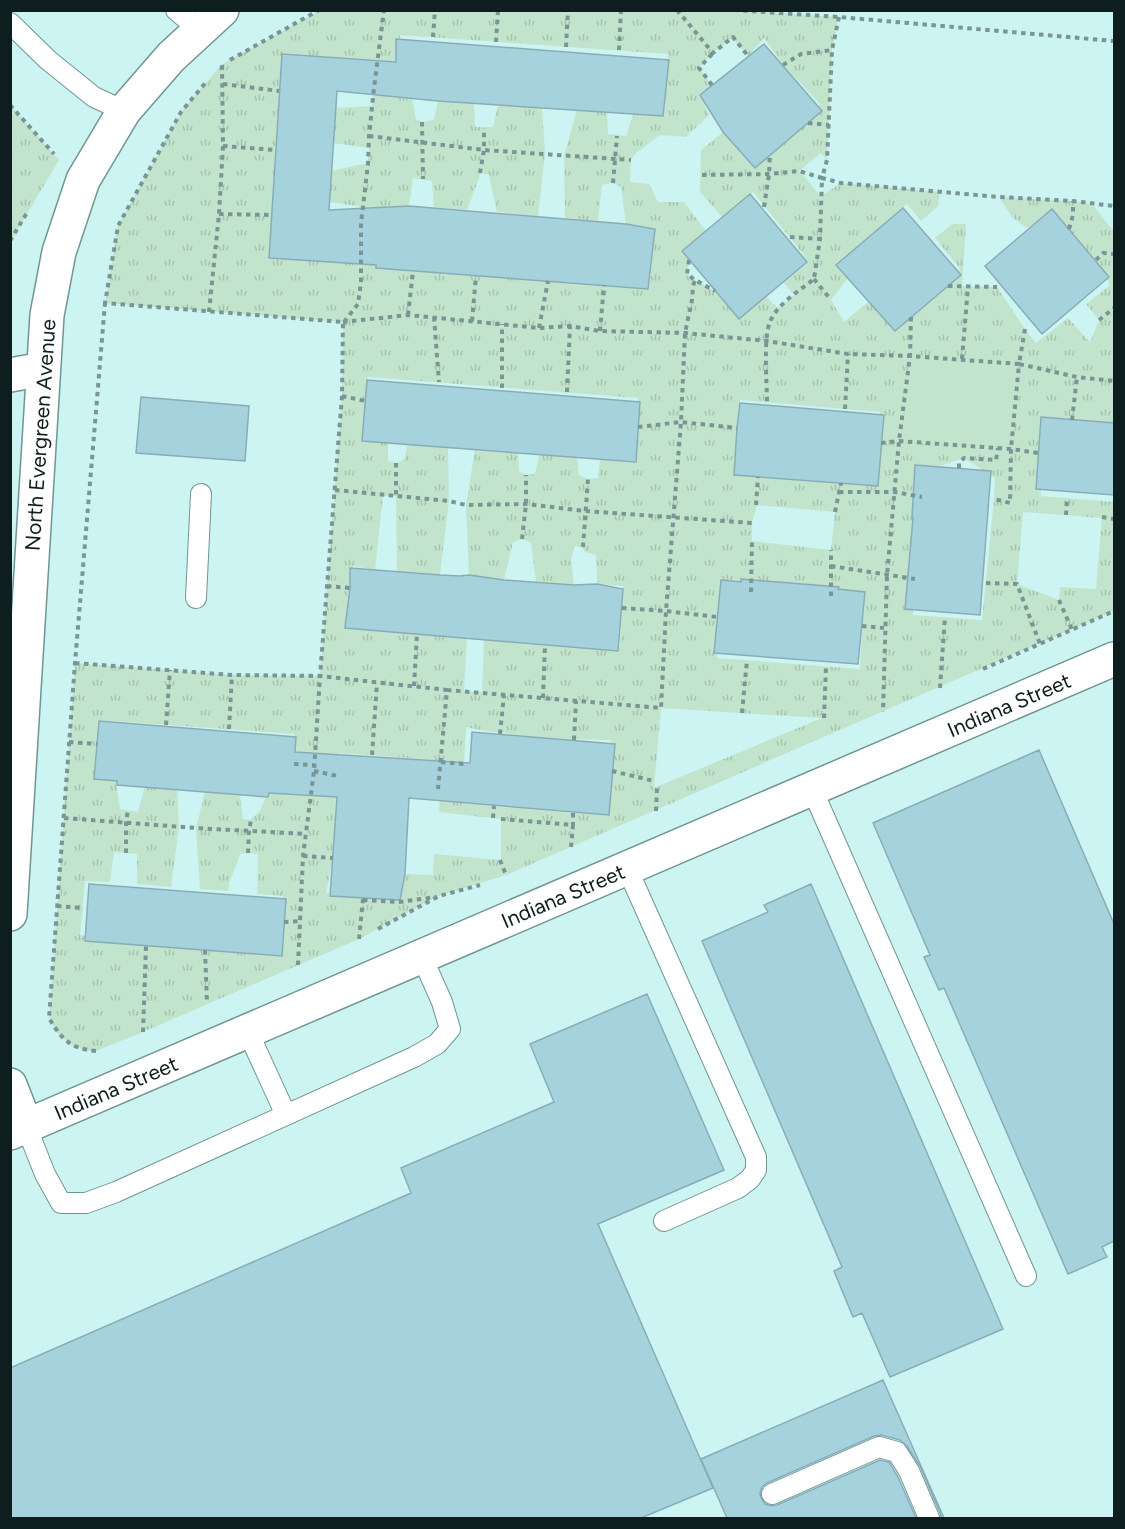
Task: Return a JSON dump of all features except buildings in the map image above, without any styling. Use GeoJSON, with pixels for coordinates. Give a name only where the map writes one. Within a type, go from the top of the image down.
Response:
{"type":"FeatureCollection","features":[{"type":"Feature","properties":{"kind":"street","name":"North Evergreen Avenue"},"geometry":{"type":"LineString","coordinates":[[10,914],[43,369],[47,315],[59,252],[83,180],[124,111],[171,57],[199,17]]}},
{"type":"Feature","properties":{"kind":"street"},"geometry":{"type":"LineString","coordinates":[[10,375],[43,369]]}},
{"type":"Feature","properties":{"kind":"street","name":"Indiana Street"},"geometry":{"type":"LineString","coordinates":[[18,1130],[1114,659]]}},
{"type":"Feature","properties":{"kind":"street"},"geometry":{"type":"LineString","coordinates":[[10,1085],[18,1130]]}},
{"type":"Feature","properties":{"kind":"lane"},"geometry":{"type":"LineString","coordinates":[[10,23],[48,60],[94,97],[124,111]]}},
{"type":"Feature","properties":{"kind":"lane"},"geometry":{"type":"LineString","coordinates":[[196,598],[201,494]]}},
{"type":"Feature","properties":{"kind":"lane"},"geometry":{"type":"LineString","coordinates":[[812,789],[1026,1276]]}},
{"type":"Feature","properties":{"kind":"lane"},"geometry":{"type":"LineString","coordinates":[[627,868],[756,1157],[756,1170],[750,1179],[738,1188],[664,1221]]}},
{"type":"Feature","properties":{"kind":"lane"},"geometry":{"type":"LineString","coordinates":[[18,1130],[61,1203],[86,1203],[116,1192],[414,1057],[437,1044],[450,1029],[442,1002],[422,957]]}},
{"type":"Feature","properties":{"kind":"lane"},"geometry":{"type":"LineString","coordinates":[[248,1032],[286,1115]]}},
{"type":"Feature","properties":{"kind":"lane"},"geometry":{"type":"LineString","coordinates":[[772,1494],[879,1447],[897,1452],[909,1471],[929,1518]]}},
{"type":"Feature","properties":{"kind":"path"},"geometry":{"type":"LineString","coordinates":[[215,72],[222,64],[319,10]]}},
{"type":"Feature","properties":{"kind":"path"},"geometry":{"type":"LineString","coordinates":[[308,960],[298,965],[303,856],[314,771],[336,490],[342,396],[343,322],[358,304],[361,282],[361,223],[384,10]]}},
{"type":"Feature","properties":{"kind":"path"},"geometry":{"type":"LineString","coordinates":[[433,38],[435,10]]}},
{"type":"Feature","properties":{"kind":"path"},"geometry":{"type":"LineString","coordinates":[[496,42],[498,10]]}},
{"type":"Feature","properties":{"kind":"path"},"geometry":{"type":"LineString","coordinates":[[566,47],[568,10]]}},
{"type":"Feature","properties":{"kind":"path"},"geometry":{"type":"LineString","coordinates":[[619,50],[621,10]]}},
{"type":"Feature","properties":{"kind":"path"},"geometry":{"type":"LineString","coordinates":[[677,10],[713,53]]}},
{"type":"Feature","properties":{"kind":"path"},"geometry":{"type":"LineString","coordinates":[[734,10],[1114,40]]}},
{"type":"Feature","properties":{"kind":"path"},"geometry":{"type":"LineString","coordinates":[[767,402],[767,341],[770,322],[779,308],[814,279],[820,239],[822,178],[827,160],[832,50],[839,17]]}},
{"type":"Feature","properties":{"kind":"path"},"geometry":{"type":"LineString","coordinates":[[712,85],[699,68],[713,53],[733,37],[748,56]]}},
{"type":"Feature","properties":{"kind":"path"},"geometry":{"type":"LineString","coordinates":[[783,65],[801,54],[832,50]]}},
{"type":"Feature","properties":{"kind":"path"},"geometry":{"type":"LineString","coordinates":[[209,312],[223,147],[222,64]]}},
{"type":"Feature","properties":{"kind":"path"},"geometry":{"type":"LineString","coordinates":[[105,1048],[94,1052],[74,1047],[57,1033],[49,1018],[105,303],[118,226],[181,112],[208,80]]}},
{"type":"Feature","properties":{"kind":"path"},"geometry":{"type":"LineString","coordinates":[[222,84],[279,91]]}},
{"type":"Feature","properties":{"kind":"path"},"geometry":{"type":"LineString","coordinates":[[10,105],[59,160]]}},
{"type":"Feature","properties":{"kind":"path"},"geometry":{"type":"LineString","coordinates":[[422,122],[423,179]]}},
{"type":"Feature","properties":{"kind":"path"},"geometry":{"type":"LineString","coordinates":[[808,123],[829,125]]}},
{"type":"Feature","properties":{"kind":"path"},"geometry":{"type":"LineString","coordinates":[[480,173],[484,150],[484,128]]}},
{"type":"Feature","properties":{"kind":"path"},"geometry":{"type":"LineString","coordinates":[[369,136],[484,150],[631,160]]}},
{"type":"Feature","properties":{"kind":"path"},"geometry":{"type":"LineString","coordinates":[[613,183],[616,136]]}},
{"type":"Feature","properties":{"kind":"path"},"geometry":{"type":"LineString","coordinates":[[223,147],[275,150]]}},
{"type":"Feature","properties":{"kind":"path"},"geometry":{"type":"LineString","coordinates":[[764,207],[770,156]]}},
{"type":"Feature","properties":{"kind":"path"},"geometry":{"type":"LineString","coordinates":[[702,175],[799,171],[840,183],[1114,206]]}},
{"type":"Feature","properties":{"kind":"path"},"geometry":{"type":"LineString","coordinates":[[1069,229],[1073,215],[1073,201]]}},
{"type":"Feature","properties":{"kind":"path"},"geometry":{"type":"LineString","coordinates":[[219,214],[272,215]]}},
{"type":"Feature","properties":{"kind":"path"},"geometry":{"type":"LineString","coordinates":[[790,237],[820,239]]}},
{"type":"Feature","properties":{"kind":"path"},"geometry":{"type":"LineString","coordinates":[[1096,260],[1103,253],[1114,254]]}},
{"type":"Feature","properties":{"kind":"path"},"geometry":{"type":"LineString","coordinates":[[689,260],[687,274],[715,291]]}},
{"type":"Feature","properties":{"kind":"path"},"geometry":{"type":"LineString","coordinates":[[408,315],[413,272]]}},
{"type":"Feature","properties":{"kind":"path"},"geometry":{"type":"LineString","coordinates":[[472,321],[476,276]]}},
{"type":"Feature","properties":{"kind":"path"},"geometry":{"type":"LineString","coordinates":[[814,279],[831,300]]}},
{"type":"Feature","properties":{"kind":"path"},"geometry":{"type":"LineString","coordinates":[[75,663],[232,675],[320,676],[447,690],[661,708],[685,333],[695,280]]}},
{"type":"Feature","properties":{"kind":"path"},"geometry":{"type":"LineString","coordinates":[[539,328],[548,281]]}},
{"type":"Feature","properties":{"kind":"path"},"geometry":{"type":"LineString","coordinates":[[600,331],[604,285]]}},
{"type":"Feature","properties":{"kind":"path"},"geometry":{"type":"LineString","coordinates":[[948,286],[998,287]]}},
{"type":"Feature","properties":{"kind":"path"},"geometry":{"type":"LineString","coordinates":[[963,359],[968,287]]}},
{"type":"Feature","properties":{"kind":"path"},"geometry":{"type":"LineString","coordinates":[[105,303],[343,322],[408,315],[539,328],[570,326],[600,331],[685,333],[767,341],[848,354],[1019,364],[1077,377],[1114,381]]}},
{"type":"Feature","properties":{"kind":"path"},"geometry":{"type":"LineString","coordinates":[[1099,320],[1114,308]]}},
{"type":"Feature","properties":{"kind":"path"},"geometry":{"type":"LineString","coordinates":[[434,317],[439,382]]}},
{"type":"Feature","properties":{"kind":"path"},"geometry":{"type":"LineString","coordinates":[[883,712],[886,575],[910,356],[911,317]]}},
{"type":"Feature","properties":{"kind":"path"},"geometry":{"type":"LineString","coordinates":[[502,324],[502,388]]}},
{"type":"Feature","properties":{"kind":"path"},"geometry":{"type":"LineString","coordinates":[[567,392],[570,326]]}},
{"type":"Feature","properties":{"kind":"path"},"geometry":{"type":"LineString","coordinates":[[994,500],[1010,503],[1011,449],[1019,364],[1025,329]]}},
{"type":"Feature","properties":{"kind":"path"},"geometry":{"type":"LineString","coordinates":[[845,409],[848,354]]}},
{"type":"Feature","properties":{"kind":"path"},"geometry":{"type":"LineString","coordinates":[[1072,420],[1077,377]]}},
{"type":"Feature","properties":{"kind":"path"},"geometry":{"type":"LineString","coordinates":[[342,396],[366,401]]}},
{"type":"Feature","properties":{"kind":"path"},"geometry":{"type":"LineString","coordinates":[[638,427],[681,422],[737,428]]}},
{"type":"Feature","properties":{"kind":"path"},"geometry":{"type":"LineString","coordinates":[[881,443],[899,441],[1038,453]]}},
{"type":"Feature","properties":{"kind":"path"},"geometry":{"type":"LineString","coordinates":[[959,468],[959,463],[964,458],[996,459],[998,448]]}},
{"type":"Feature","properties":{"kind":"path"},"geometry":{"type":"LineString","coordinates":[[396,464],[396,496]]}},
{"type":"Feature","properties":{"kind":"path"},"geometry":{"type":"LineString","coordinates":[[522,539],[526,504],[526,475]]}},
{"type":"Feature","properties":{"kind":"path"},"geometry":{"type":"LineString","coordinates":[[756,504],[758,477]]}},
{"type":"Feature","properties":{"kind":"path"},"geometry":{"type":"LineString","coordinates":[[583,547],[588,479]]}},
{"type":"Feature","properties":{"kind":"path"},"geometry":{"type":"LineString","coordinates":[[835,512],[841,483]]}},
{"type":"Feature","properties":{"kind":"path"},"geometry":{"type":"LineString","coordinates":[[336,490],[449,501],[466,506],[526,504],[585,511],[752,523]]}},
{"type":"Feature","properties":{"kind":"path"},"geometry":{"type":"LineString","coordinates":[[839,492],[895,492],[922,497]]}},
{"type":"Feature","properties":{"kind":"path"},"geometry":{"type":"LineString","coordinates":[[1066,515],[1067,498]]}},
{"type":"Feature","properties":{"kind":"path"},"geometry":{"type":"LineString","coordinates":[[1102,518],[1114,519]]}},
{"type":"Feature","properties":{"kind":"path"},"geometry":{"type":"LineString","coordinates":[[751,592],[752,541]]}},
{"type":"Feature","properties":{"kind":"path"},"geometry":{"type":"LineString","coordinates":[[831,550],[831,596]]}},
{"type":"Feature","properties":{"kind":"path"},"geometry":{"type":"LineString","coordinates":[[831,566],[915,579]]}},
{"type":"Feature","properties":{"kind":"path"},"geometry":{"type":"LineString","coordinates":[[986,583],[1017,584],[1040,644]]}},
{"type":"Feature","properties":{"kind":"path"},"geometry":{"type":"LineString","coordinates":[[327,586],[350,588]]}},
{"type":"Feature","properties":{"kind":"path"},"geometry":{"type":"LineString","coordinates":[[1059,600],[1072,630]]}},
{"type":"Feature","properties":{"kind":"path"},"geometry":{"type":"LineString","coordinates":[[622,608],[717,617]]}},
{"type":"Feature","properties":{"kind":"path"},"geometry":{"type":"LineString","coordinates":[[982,669],[1114,611]]}},
{"type":"Feature","properties":{"kind":"path"},"geometry":{"type":"LineString","coordinates":[[940,688],[945,617]]}},
{"type":"Feature","properties":{"kind":"path"},"geometry":{"type":"LineString","coordinates":[[862,626],[885,628]]}},
{"type":"Feature","properties":{"kind":"path"},"geometry":{"type":"LineString","coordinates":[[414,686],[417,634]]}},
{"type":"Feature","properties":{"kind":"path"},"geometry":{"type":"LineString","coordinates":[[543,698],[545,645]]}},
{"type":"Feature","properties":{"kind":"path"},"geometry":{"type":"LineString","coordinates":[[742,713],[747,660]]}},
{"type":"Feature","properties":{"kind":"path"},"geometry":{"type":"LineString","coordinates":[[824,718],[826,666]]}},
{"type":"Feature","properties":{"kind":"path"},"geometry":{"type":"LineString","coordinates":[[166,725],[170,670]]}},
{"type":"Feature","properties":{"kind":"path"},"geometry":{"type":"LineString","coordinates":[[229,729],[232,675]]}},
{"type":"Feature","properties":{"kind":"path"},"geometry":{"type":"LineString","coordinates":[[372,755],[377,683]]}},
{"type":"Feature","properties":{"kind":"path"},"geometry":{"type":"LineString","coordinates":[[930,692],[951,683]]}},
{"type":"Feature","properties":{"kind":"path"},"geometry":{"type":"LineString","coordinates":[[438,789],[447,690]]}},
{"type":"Feature","properties":{"kind":"path"},"geometry":{"type":"LineString","coordinates":[[500,734],[504,695]]}},
{"type":"Feature","properties":{"kind":"path"},"geometry":{"type":"LineString","coordinates":[[573,740],[576,701]]}},
{"type":"Feature","properties":{"kind":"path"},"geometry":{"type":"LineString","coordinates":[[874,716],[893,708]]}},
{"type":"Feature","properties":{"kind":"path"},"geometry":{"type":"LineString","coordinates":[[69,742],[97,744]]}},
{"type":"Feature","properties":{"kind":"path"},"geometry":{"type":"LineString","coordinates":[[441,762],[464,764]]}},
{"type":"Feature","properties":{"kind":"path"},"geometry":{"type":"LineString","coordinates":[[294,764],[314,765]]}},
{"type":"Feature","properties":{"kind":"path"},"geometry":{"type":"LineString","coordinates":[[314,771],[338,776]]}},
{"type":"Feature","properties":{"kind":"path"},"geometry":{"type":"LineString","coordinates":[[612,771],[654,781]]}},
{"type":"Feature","properties":{"kind":"path"},"geometry":{"type":"LineString","coordinates":[[656,811],[657,787]]}},
{"type":"Feature","properties":{"kind":"path"},"geometry":{"type":"LineString","coordinates":[[493,818],[494,806]]}},
{"type":"Feature","properties":{"kind":"path"},"geometry":{"type":"LineString","coordinates":[[646,815],[667,806]]}},
{"type":"Feature","properties":{"kind":"path"},"geometry":{"type":"LineString","coordinates":[[126,853],[128,810]]}},
{"type":"Feature","properties":{"kind":"path"},"geometry":{"type":"LineString","coordinates":[[572,847],[573,813]]}},
{"type":"Feature","properties":{"kind":"path"},"geometry":{"type":"LineString","coordinates":[[64,818],[305,834]]}},
{"type":"Feature","properties":{"kind":"path"},"geometry":{"type":"LineString","coordinates":[[501,819],[573,825]]}},
{"type":"Feature","properties":{"kind":"path"},"geometry":{"type":"LineString","coordinates":[[248,853],[251,820]]}},
{"type":"Feature","properties":{"kind":"path"},"geometry":{"type":"LineString","coordinates":[[561,851],[582,842]]}},
{"type":"Feature","properties":{"kind":"path"},"geometry":{"type":"LineString","coordinates":[[303,856],[333,858]]}},
{"type":"Feature","properties":{"kind":"path"},"geometry":{"type":"LineString","coordinates":[[496,879],[506,875],[500,860]]}},
{"type":"Feature","properties":{"kind":"path"},"geometry":{"type":"LineString","coordinates":[[359,939],[363,899],[399,902],[439,896],[486,884]]}},
{"type":"Feature","properties":{"kind":"path"},"geometry":{"type":"LineString","coordinates":[[349,943],[439,896]]}},
{"type":"Feature","properties":{"kind":"path"},"geometry":{"type":"LineString","coordinates":[[57,906],[82,908]]}},
{"type":"Feature","properties":{"kind":"path"},"geometry":{"type":"LineString","coordinates":[[284,922],[300,921]]}},
{"type":"Feature","properties":{"kind":"path"},"geometry":{"type":"LineString","coordinates":[[143,1032],[146,946]]}},
{"type":"Feature","properties":{"kind":"path"},"geometry":{"type":"LineString","coordinates":[[205,950],[207,1004],[217,1000]]}},
{"type":"Feature","properties":{"kind":"path"},"geometry":{"type":"LineString","coordinates":[[134,1036],[154,1028]]}},
{"type":"Feature","properties":{"kind":"green space"},"geometry":{"type":"Polygon","coordinates":[[[732,10],[839,17],[832,50],[827,160],[821,153],[799,171],[821,196],[841,183],[940,192],[938,206],[921,221],[907,204],[842,260],[848,278],[831,300],[844,322],[868,302],[894,324],[911,317],[948,286],[960,269],[935,238],[952,224],[966,224],[962,286],[997,287],[1036,343],[1068,318],[1090,342],[1099,320],[1086,304],[1110,285],[1096,260],[1055,214],[1027,228],[1012,217],[999,197],[1092,204],[1114,232],[1114,423],[1072,420],[1047,430],[1038,453],[1041,496],[1114,502],[1114,611],[506,875],[439,896],[359,939],[94,1052],[74,1047],[57,1033],[49,1018],[75,663],[232,675],[320,676],[342,396],[343,322],[105,303],[118,226],[181,112],[222,64],[319,11],[732,10]],[[400,35],[395,97],[412,99],[416,119],[422,122],[434,120],[438,101],[474,103],[475,127],[493,127],[498,104],[542,108],[545,153],[538,216],[497,212],[489,175],[481,173],[467,210],[434,207],[432,181],[413,178],[409,206],[382,207],[379,261],[413,271],[649,288],[655,229],[626,224],[621,187],[613,183],[602,185],[598,221],[565,218],[564,156],[577,110],[607,112],[608,134],[626,136],[633,114],[663,116],[668,54],[400,35]],[[732,38],[713,53],[699,68],[712,85],[700,93],[709,115],[686,137],[660,135],[636,153],[631,160],[630,182],[649,184],[658,202],[684,202],[706,231],[687,247],[689,260],[687,274],[715,291],[740,314],[767,296],[779,308],[794,295],[783,282],[807,259],[753,192],[722,217],[700,192],[701,150],[723,132],[753,159],[770,155],[808,123],[820,104],[783,65],[764,38],[748,56],[732,38]],[[285,57],[279,91],[269,258],[325,262],[329,229],[361,222],[363,207],[329,202],[331,171],[368,163],[369,148],[333,143],[335,108],[372,106],[374,88],[285,57]],[[911,356],[899,441],[1010,449],[1019,364],[911,356]],[[368,377],[364,434],[388,443],[388,461],[396,463],[404,460],[408,444],[448,447],[449,501],[440,575],[397,571],[396,496],[383,496],[375,570],[353,566],[350,588],[350,626],[467,638],[464,691],[482,692],[484,640],[545,645],[620,646],[623,586],[597,584],[596,555],[585,552],[583,547],[575,546],[571,558],[574,585],[536,582],[531,543],[522,539],[513,542],[504,580],[469,575],[466,505],[475,449],[518,453],[519,471],[526,475],[535,474],[539,455],[577,457],[579,475],[588,479],[598,478],[600,459],[634,457],[638,427],[638,398],[368,377]],[[740,400],[735,468],[758,477],[841,483],[874,481],[881,443],[880,412],[740,400]],[[964,458],[925,471],[913,615],[982,620],[995,478],[964,458]],[[757,505],[752,523],[752,541],[831,550],[835,512],[757,505]],[[1023,512],[1017,584],[1059,600],[1060,587],[1096,589],[1102,518],[1023,512]],[[723,589],[717,617],[717,658],[860,669],[865,602],[831,596],[723,589]],[[661,708],[654,788],[822,718],[661,708]],[[98,720],[94,773],[115,775],[120,809],[138,812],[147,778],[177,781],[179,827],[171,887],[137,884],[137,854],[114,852],[110,882],[85,881],[80,935],[146,946],[278,951],[284,922],[283,896],[257,894],[258,854],[240,854],[228,891],[200,889],[196,828],[207,784],[239,786],[243,819],[250,820],[260,811],[269,789],[294,764],[294,734],[98,720]],[[466,727],[462,796],[494,806],[573,813],[605,809],[612,771],[611,740],[538,737],[466,727]],[[338,753],[333,858],[326,893],[363,898],[395,897],[405,874],[433,875],[434,854],[501,860],[501,819],[439,812],[440,790],[410,788],[407,758],[338,753]]]}},
{"type":"Feature","properties":{"kind":"green space"},"geometry":{"type":"Polygon","coordinates":[[[10,105],[59,160],[11,241],[10,241],[10,105]]]}},
{"type":"Feature","properties":{"kind":"green space"},"geometry":{"type":"Polygon","coordinates":[[[910,356],[1019,364],[1011,449],[899,441],[910,356]]]}}]}
